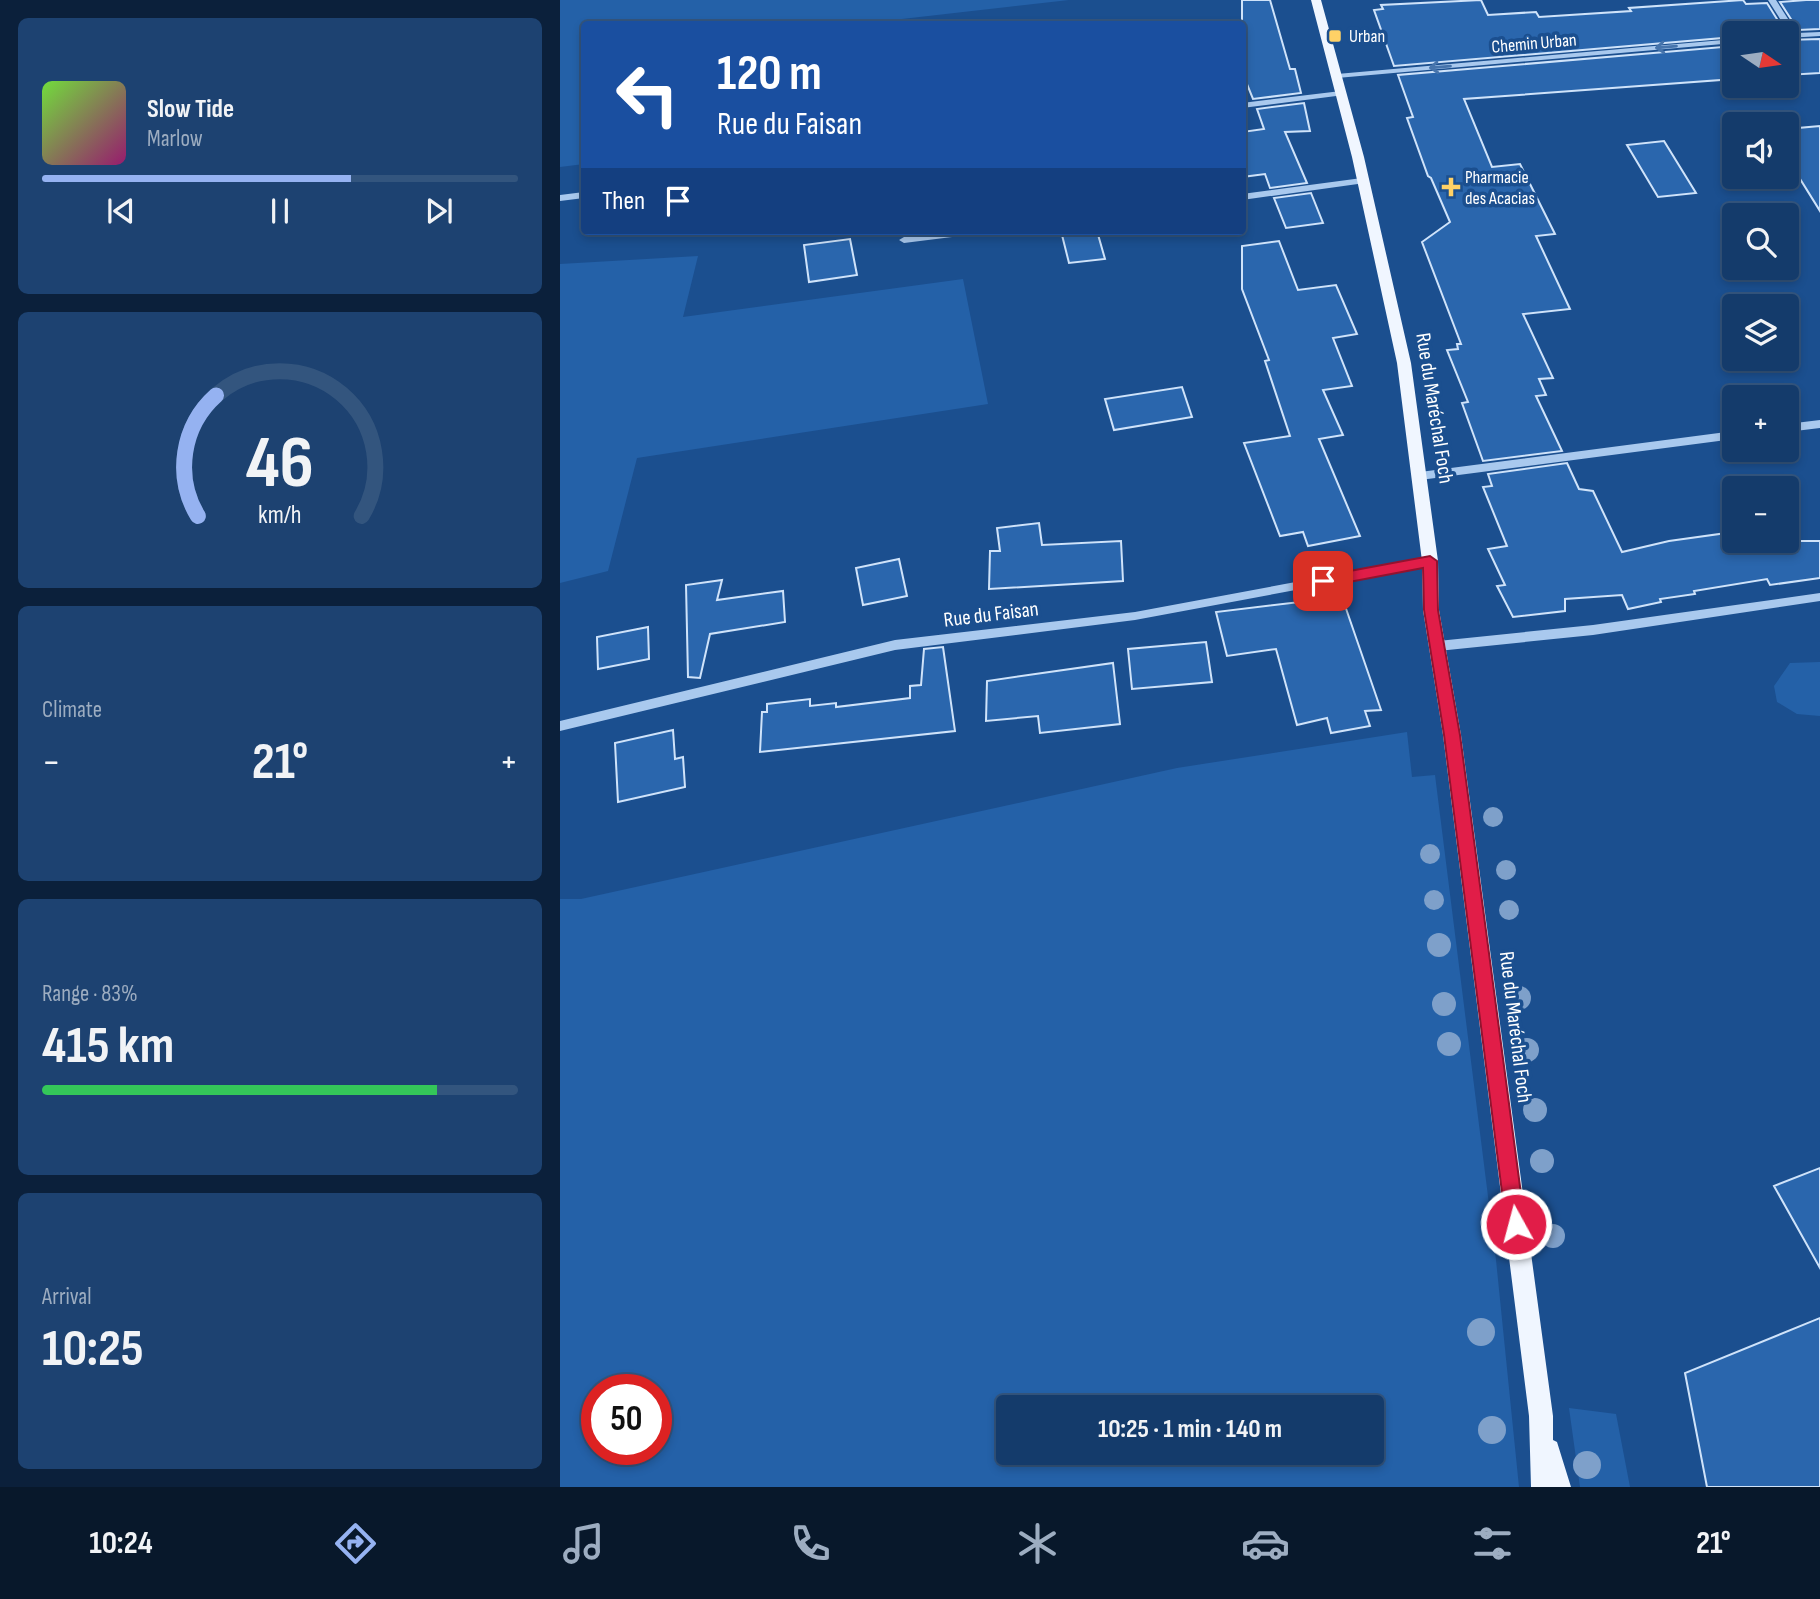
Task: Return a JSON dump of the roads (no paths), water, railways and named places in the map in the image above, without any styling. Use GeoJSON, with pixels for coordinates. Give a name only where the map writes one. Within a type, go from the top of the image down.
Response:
{"type":"FeatureCollection","features":[{"type":"Feature","properties":{"kind":"main road","name":"Rue du Maréchal Foch"},"geometry":{"type":"LineString","coordinates":[[1316,0],[1337,76],[1404,363],[1430,561],[1431,610],[1452,735],[1541,1416],[1544,1487]]}},
{"type":"Feature","properties":{"kind":"main road","name":"Rue du Maréchal Foch"},"geometry":{"type":"LineString","coordinates":[[1541,1416],[1559,1487]]}},
{"type":"Feature","properties":{"kind":"street"},"geometry":{"type":"LineString","coordinates":[[1772,0],[1783,21]]}},
{"type":"Feature","properties":{"kind":"street"},"geometry":{"type":"LineString","coordinates":[[1799,35],[1820,34]]}},
{"type":"Feature","properties":{"kind":"street","name":"Chemin Urban"},"geometry":{"type":"LineString","coordinates":[[1337,76],[1722,42]]}},
{"type":"Feature","properties":{"kind":"street"},"geometry":{"type":"LineString","coordinates":[[1246,105],[1341,93]]}},
{"type":"Feature","properties":{"kind":"street"},"geometry":{"type":"LineString","coordinates":[[1246,196],[1362,181]]}},
{"type":"Feature","properties":{"kind":"street"},"geometry":{"type":"LineString","coordinates":[[560,198],[581,195]]}},
{"type":"Feature","properties":{"kind":"street"},"geometry":{"type":"LineString","coordinates":[[904,240],[944,235]]}},
{"type":"Feature","properties":{"kind":"street"},"geometry":{"type":"LineString","coordinates":[[1799,427],[1820,424]]}},
{"type":"Feature","properties":{"kind":"street"},"geometry":{"type":"LineString","coordinates":[[1420,476],[1722,437]]}},
{"type":"Feature","properties":{"kind":"street","name":"Rue du Faisan"},"geometry":{"type":"LineString","coordinates":[[560,726],[895,645],[1135,617],[1430,561]]}},
{"type":"Feature","properties":{"kind":"street"},"geometry":{"type":"LineString","coordinates":[[1438,646],[1593,630],[1820,597]]}},
{"type":"Feature","properties":{"kind":"place","name":"Urban"},"geometry":{"type":"Point","coordinates":[1335,36]}},
{"type":"Feature","properties":{"kind":"place","name":"Pharmacie des Acacias"},"geometry":{"type":"Point","coordinates":[1451,187]}}]}
